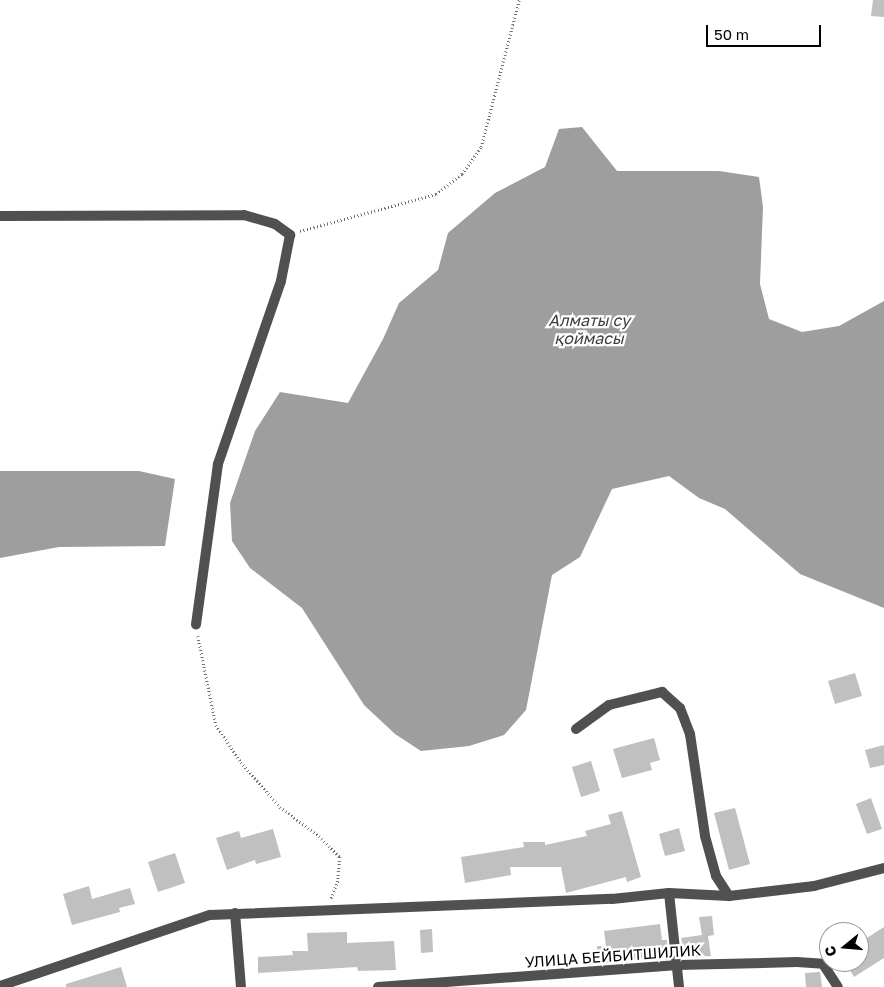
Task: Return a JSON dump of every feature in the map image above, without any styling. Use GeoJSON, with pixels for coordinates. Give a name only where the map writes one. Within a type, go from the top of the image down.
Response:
{"type":"FeatureCollection","features":[{"type":"Feature","properties":{"kind":"street"},"geometry":{"type":"LineString","coordinates":[[0,216],[244,215],[276,224],[290,236],[281,281],[218,464],[196,625]]}},
{"type":"Feature","properties":{"kind":"street"},"geometry":{"type":"LineString","coordinates":[[576,730],[609,705],[662,692],[680,708],[690,734],[704,836],[716,876],[728,896]]}},
{"type":"Feature","properties":{"kind":"street"},"geometry":{"type":"LineString","coordinates":[[0,986],[210,915],[612,899],[669,894],[728,896],[814,886],[884,868]]}},
{"type":"Feature","properties":{"kind":"street"},"geometry":{"type":"LineString","coordinates":[[669,894],[679,987]]}},
{"type":"Feature","properties":{"kind":"street"},"geometry":{"type":"LineString","coordinates":[[235,913],[241,987]]}},
{"type":"Feature","properties":{"kind":"street","name":"УЛИЦА БЕЙБИТШИЛИК"},"geometry":{"type":"LineString","coordinates":[[378,987],[678,965],[797,962],[823,964],[838,987]]}},
{"type":"Feature","properties":{"kind":"path"},"geometry":{"type":"LineString","coordinates":[[290,236],[318,224],[436,194],[462,174],[481,147],[519,0]]}},
{"type":"Feature","properties":{"kind":"path"},"geometry":{"type":"LineString","coordinates":[[196,625],[216,725],[241,762],[280,807],[319,836],[340,857],[338,880],[326,910]]}},
{"type":"Feature","properties":{"kind":"water","name":"Алматы су қоймасы"},"geometry":{"type":"Polygon","coordinates":[[[582,127],[617,171],[719,171],[759,177],[763,207],[760,284],[769,319],[802,332],[839,326],[884,301],[884,608],[800,574],[725,509],[699,498],[669,476],[612,489],[580,557],[552,575],[526,710],[504,735],[469,746],[421,751],[395,734],[364,705],[302,608],[250,568],[232,541],[230,503],[255,431],[280,392],[348,403],[383,339],[399,303],[438,270],[448,233],[495,193],[545,167],[559,129],[582,127]]]}},
{"type":"Feature","properties":{"kind":"water"},"geometry":{"type":"Polygon","coordinates":[[[0,471],[139,471],[175,479],[165,546],[59,547],[0,558],[0,471]]]}},
{"type":"Feature","properties":{"kind":"building"},"geometry":{"type":"Polygon","coordinates":[[[873,0],[884,0],[884,17],[871,16],[873,0]]]}},
{"type":"Feature","properties":{"kind":"building"},"geometry":{"type":"Polygon","coordinates":[[[855,673],[862,696],[835,704],[828,681],[855,673]]]}},
{"type":"Feature","properties":{"kind":"building"},"geometry":{"type":"Polygon","coordinates":[[[654,738],[660,760],[650,763],[652,770],[622,778],[613,749],[654,738]]]}},
{"type":"Feature","properties":{"kind":"building"},"geometry":{"type":"Polygon","coordinates":[[[884,745],[884,765],[870,768],[865,750],[884,745]]]}},
{"type":"Feature","properties":{"kind":"building"},"geometry":{"type":"Polygon","coordinates":[[[591,761],[600,791],[581,797],[572,767],[591,761]]]}},
{"type":"Feature","properties":{"kind":"building"},"geometry":{"type":"Polygon","coordinates":[[[871,798],[882,829],[867,834],[856,804],[871,798]]]}},
{"type":"Feature","properties":{"kind":"building"},"geometry":{"type":"Polygon","coordinates":[[[735,808],[750,864],[729,870],[714,813],[735,808]]]}},
{"type":"Feature","properties":{"kind":"building"},"geometry":{"type":"Polygon","coordinates":[[[622,811],[641,877],[627,882],[626,877],[566,893],[561,867],[510,867],[511,875],[465,883],[461,857],[524,847],[523,842],[545,842],[545,845],[587,836],[585,831],[611,824],[608,815],[622,811]]]}},
{"type":"Feature","properties":{"kind":"building"},"geometry":{"type":"Polygon","coordinates":[[[679,828],[685,851],[665,856],[659,834],[679,828]]]}},
{"type":"Feature","properties":{"kind":"building"},"geometry":{"type":"Polygon","coordinates":[[[273,829],[281,857],[256,864],[255,860],[227,870],[216,838],[239,831],[241,838],[273,829]]]}},
{"type":"Feature","properties":{"kind":"building"},"geometry":{"type":"Polygon","coordinates":[[[175,853],[185,883],[158,892],[148,862],[175,853]]]}},
{"type":"Feature","properties":{"kind":"building"},"geometry":{"type":"Polygon","coordinates":[[[89,886],[92,899],[130,888],[135,904],[119,908],[120,912],[72,925],[63,894],[89,886]]]}},
{"type":"Feature","properties":{"kind":"building"},"geometry":{"type":"Polygon","coordinates":[[[712,916],[714,935],[708,936],[711,956],[686,958],[681,938],[702,935],[699,917],[712,916]]]}},
{"type":"Feature","properties":{"kind":"building"},"geometry":{"type":"Polygon","coordinates":[[[660,924],[662,940],[667,940],[669,955],[598,964],[597,946],[606,946],[604,931],[660,924]]]}},
{"type":"Feature","properties":{"kind":"building"},"geometry":{"type":"Polygon","coordinates":[[[884,927],[884,958],[869,968],[869,937],[884,927]]]}},
{"type":"Feature","properties":{"kind":"building"},"geometry":{"type":"Polygon","coordinates":[[[432,929],[433,952],[421,953],[420,930],[432,929]]]}},
{"type":"Feature","properties":{"kind":"building"},"geometry":{"type":"Polygon","coordinates":[[[347,932],[347,943],[394,941],[396,970],[358,971],[357,967],[258,973],[258,957],[293,955],[292,951],[308,951],[307,933],[347,932]]]}},
{"type":"Feature","properties":{"kind":"building"},"geometry":{"type":"Polygon","coordinates":[[[121,967],[127,987],[66,987],[66,984],[121,967]]]}},
{"type":"Feature","properties":{"kind":"building"},"geometry":{"type":"Polygon","coordinates":[[[820,972],[822,987],[806,987],[805,973],[820,972]]]}},
{"type":"Feature","properties":{"kind":"building"},"geometry":{"type":"Polygon","coordinates":[[[851,972],[862,972],[854,977],[851,972]]]}}]}
